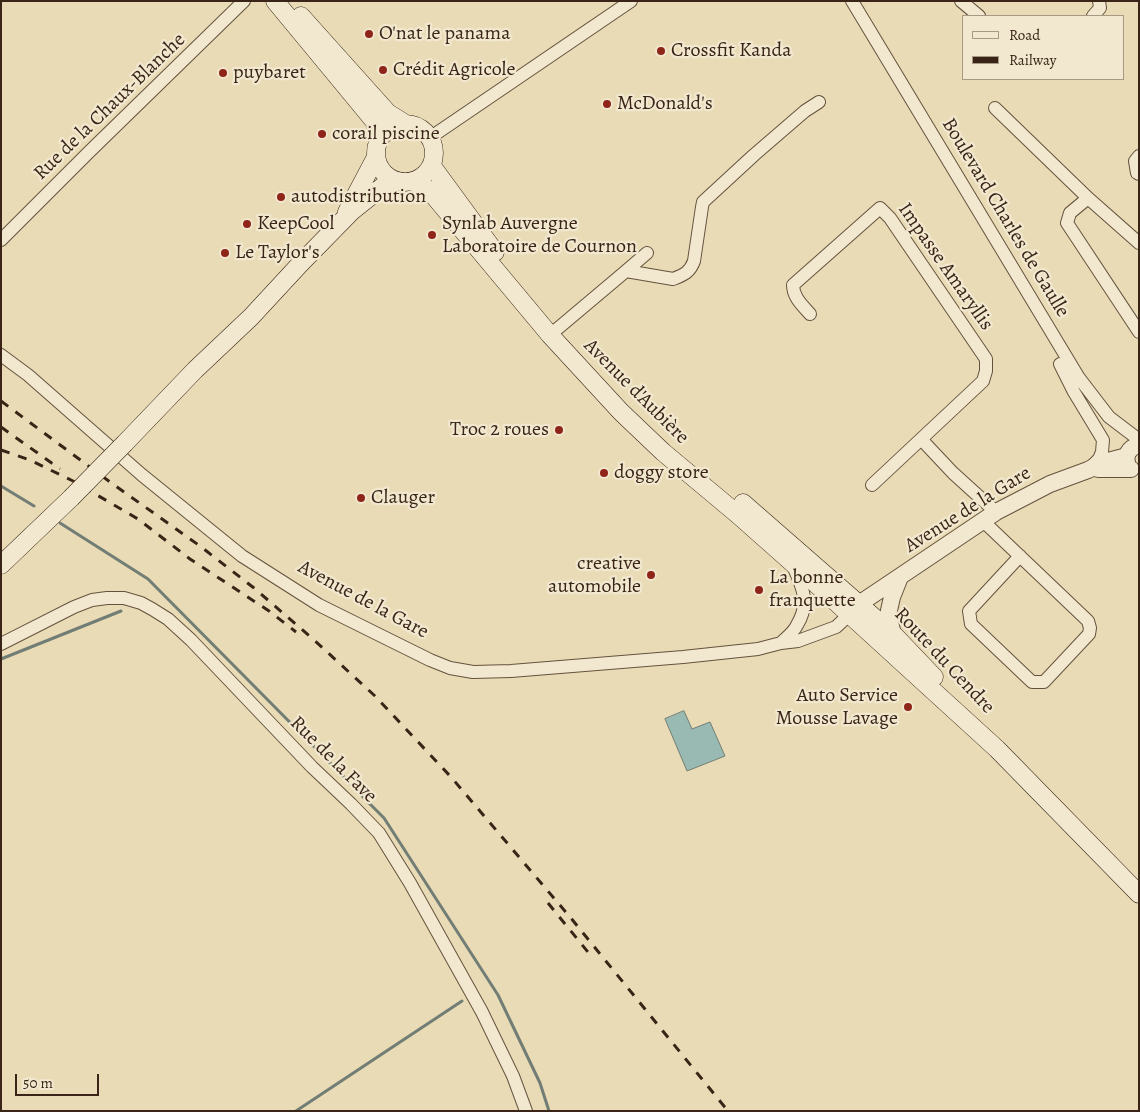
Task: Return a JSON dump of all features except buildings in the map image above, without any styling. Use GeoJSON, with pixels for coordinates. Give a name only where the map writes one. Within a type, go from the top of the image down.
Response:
{"type":"FeatureCollection","features":[{"type":"Feature","properties":{"kind":"main road"},"geometry":{"type":"LineString","coordinates":[[275,1],[376,122],[379,138],[376,151],[378,164],[386,175],[405,181]]}},
{"type":"Feature","properties":{"kind":"main road"},"geometry":{"type":"LineString","coordinates":[[288,1],[388,113],[404,123]]}},
{"type":"Feature","properties":{"kind":"main road"},"geometry":{"type":"LineString","coordinates":[[1,565],[251,317],[301,263],[342,223],[352,210],[382,187],[424,176],[432,166],[435,154],[431,138],[420,127],[404,123],[398,124],[387,129],[379,138]]}},
{"type":"Feature","properties":{"kind":"main road"},"geometry":{"type":"LineString","coordinates":[[342,223],[376,157]]}},
{"type":"Feature","properties":{"kind":"main road","name":"Avenue d'Aubière"},"geometry":{"type":"LineString","coordinates":[[432,166],[554,331],[636,412],[767,524],[854,609]]}},
{"type":"Feature","properties":{"kind":"main road","name":"Avenue d'Aubière"},"geometry":{"type":"LineString","coordinates":[[405,181],[429,190],[554,331],[621,412],[663,452],[792,563],[854,609]]}},
{"type":"Feature","properties":{"kind":"main road","name":"Route du Cendre"},"geometry":{"type":"LineString","coordinates":[[854,609],[893,634],[948,691],[997,749]]}},
{"type":"Feature","properties":{"kind":"main road","name":"Route du Cendre"},"geometry":{"type":"LineString","coordinates":[[854,609],[997,749],[1139,894]]}},
{"type":"Feature","properties":{"kind":"street","name":"Rue de la Chaux-Blanche"},"geometry":{"type":"LineString","coordinates":[[1,240],[244,1]]}},
{"type":"Feature","properties":{"kind":"street"},"geometry":{"type":"LineString","coordinates":[[431,138],[631,1]]}},
{"type":"Feature","properties":{"kind":"street","name":"Boulevard Charles de Gaulle"},"geometry":{"type":"LineString","coordinates":[[852,1],[1079,378],[1109,417],[1134,436],[1135,457]]}},
{"type":"Feature","properties":{"kind":"street"},"geometry":{"type":"LineString","coordinates":[[961,1],[978,15]]}},
{"type":"Feature","properties":{"kind":"street"},"geometry":{"type":"LineString","coordinates":[[1094,15],[1100,8],[1099,1]]}},
{"type":"Feature","properties":{"kind":"street"},"geometry":{"type":"LineString","coordinates":[[626,271],[673,279],[681,277],[691,269],[694,261],[703,202],[805,111],[819,102]]}},
{"type":"Feature","properties":{"kind":"street"},"geometry":{"type":"LineString","coordinates":[[995,108],[1088,198],[1139,243]]}},
{"type":"Feature","properties":{"kind":"street"},"geometry":{"type":"LineString","coordinates":[[1139,156],[1135,161],[1137,173],[1139,174]]}},
{"type":"Feature","properties":{"kind":"street"},"geometry":{"type":"LineString","coordinates":[[1088,198],[1070,213],[1067,223],[1139,332]]}},
{"type":"Feature","properties":{"kind":"street","name":"Impasse Amaryllis"},"geometry":{"type":"LineString","coordinates":[[810,314],[796,298],[793,284],[862,226],[880,208],[890,218],[986,358],[986,371],[983,381],[872,485]]}},
{"type":"Feature","properties":{"kind":"street"},"geometry":{"type":"LineString","coordinates":[[554,331],[647,254]]}},
{"type":"Feature","properties":{"kind":"street","name":"Avenue de la Gare"},"geometry":{"type":"LineString","coordinates":[[1,355],[28,374],[142,475],[242,556],[318,605],[430,660],[450,668],[473,672],[511,672],[758,650],[781,643],[798,641],[836,627],[854,609],[990,517],[1050,484],[1104,462],[1135,457]]}},
{"type":"Feature","properties":{"kind":"street"},"geometry":{"type":"LineString","coordinates":[[1060,364],[1102,440],[1102,452],[1099,459],[1088,470]]}},
{"type":"Feature","properties":{"kind":"street"},"geometry":{"type":"LineString","coordinates":[[921,439],[953,473],[1020,556],[1088,621],[1089,634],[1044,682],[1032,682],[972,624],[969,611],[1020,556]]}},
{"type":"Feature","properties":{"kind":"street"},"geometry":{"type":"LineString","coordinates":[[781,643],[797,626],[804,608],[804,589],[792,563]]}},
{"type":"Feature","properties":{"kind":"street"},"geometry":{"type":"LineString","coordinates":[[893,634],[888,615],[892,597],[900,578]]}},
{"type":"Feature","properties":{"kind":"street","name":"Rue de la Fave"},"geometry":{"type":"LineString","coordinates":[[1,644],[74,607],[92,600],[124,598],[141,603],[168,619],[191,640],[312,767],[379,833],[410,883],[482,1012],[513,1076],[526,1111]]}},
{"type":"Feature","properties":{"kind":"water"},"geometry":{"type":"Polygon","coordinates":[[[684,711],[692,729],[710,722],[725,756],[687,771],[665,719],[684,711]]]}},
{"type":"Feature","properties":{"kind":"waterway"},"geometry":{"type":"LineString","coordinates":[[1,486],[34,506]]}},
{"type":"Feature","properties":{"kind":"waterway"},"geometry":{"type":"LineString","coordinates":[[60,523],[148,579],[357,790]]}},
{"type":"Feature","properties":{"kind":"waterway"},"geometry":{"type":"LineString","coordinates":[[1,659],[121,611]]}},
{"type":"Feature","properties":{"kind":"waterway"},"geometry":{"type":"LineString","coordinates":[[362,796],[384,818],[498,995],[540,1083],[549,1111]]}},
{"type":"Feature","properties":{"kind":"waterway"},"geometry":{"type":"LineString","coordinates":[[296,1111],[462,1001]]}},
{"type":"Feature","properties":{"kind":"railway"},"geometry":{"type":"LineString","coordinates":[[1,401],[200,546],[254,588],[375,696],[451,777],[570,917],[728,1111]]}},
{"type":"Feature","properties":{"kind":"railway"},"geometry":{"type":"LineString","coordinates":[[1,427],[60,469]]}},
{"type":"Feature","properties":{"kind":"railway"},"geometry":{"type":"LineString","coordinates":[[1,450],[30,460],[73,481],[138,519],[190,559],[269,611],[296,632]]}},
{"type":"Feature","properties":{"kind":"railway"},"geometry":{"type":"LineString","coordinates":[[548,903],[592,957]]}},
{"type":"Feature","properties":{"kind":"place","name":"O'nat le panama"},"geometry":{"type":"Point","coordinates":[369,34]}},
{"type":"Feature","properties":{"kind":"place","name":"Crossfit Kanda"},"geometry":{"type":"Point","coordinates":[661,51]}},
{"type":"Feature","properties":{"kind":"place","name":"Crédit Agricole"},"geometry":{"type":"Point","coordinates":[383,70]}},
{"type":"Feature","properties":{"kind":"place","name":"puybaret"},"geometry":{"type":"Point","coordinates":[223,73]}},
{"type":"Feature","properties":{"kind":"place","name":"McDonald's"},"geometry":{"type":"Point","coordinates":[607,104]}},
{"type":"Feature","properties":{"kind":"place","name":"corail piscine"},"geometry":{"type":"Point","coordinates":[322,134]}},
{"type":"Feature","properties":{"kind":"place","name":"autodistribution"},"geometry":{"type":"Point","coordinates":[281,197]}},
{"type":"Feature","properties":{"kind":"place","name":"KeepCool"},"geometry":{"type":"Point","coordinates":[247,224]}},
{"type":"Feature","properties":{"kind":"place","name":"Synlab Auvergne Laboratoire de Cournon"},"geometry":{"type":"Point","coordinates":[432,235]}},
{"type":"Feature","properties":{"kind":"place","name":"Le Taylor's"},"geometry":{"type":"Point","coordinates":[225,253]}},
{"type":"Feature","properties":{"kind":"place","name":"Troc 2 roues"},"geometry":{"type":"Point","coordinates":[559,430]}},
{"type":"Feature","properties":{"kind":"place","name":"doggy store"},"geometry":{"type":"Point","coordinates":[604,473]}},
{"type":"Feature","properties":{"kind":"place","name":"Clauger"},"geometry":{"type":"Point","coordinates":[361,498]}},
{"type":"Feature","properties":{"kind":"place","name":"creative automobile"},"geometry":{"type":"Point","coordinates":[651,575]}},
{"type":"Feature","properties":{"kind":"place","name":"La bonne franquette"},"geometry":{"type":"Point","coordinates":[759,590]}},
{"type":"Feature","properties":{"kind":"place","name":"Auto Service Mousse Lavage"},"geometry":{"type":"Point","coordinates":[908,707]}}]}
